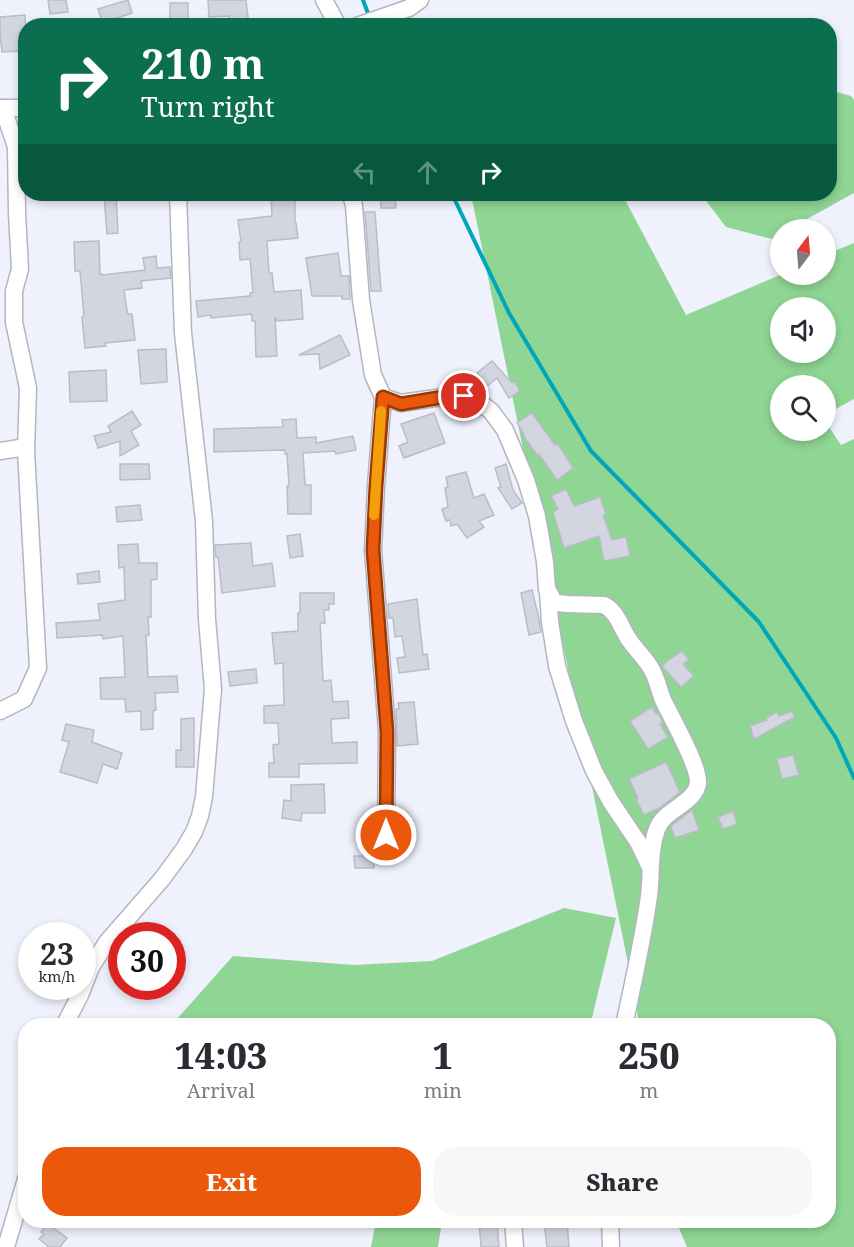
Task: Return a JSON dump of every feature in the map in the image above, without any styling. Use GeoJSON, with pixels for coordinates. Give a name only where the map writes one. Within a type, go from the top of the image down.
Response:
{"type":"FeatureCollection","features":[{"type":"Feature","properties":{"kind":"street"},"geometry":{"type":"LineString","coordinates":[[324,0],[334,18]]}},
{"type":"Feature","properties":{"kind":"street"},"geometry":{"type":"LineString","coordinates":[[376,18],[414,4]]}},
{"type":"Feature","properties":{"kind":"street"},"geometry":{"type":"LineString","coordinates":[[0,711],[24,699],[38,668],[26,447],[28,388],[7,291],[20,269],[16,147],[2,108],[18,108]]}},
{"type":"Feature","properties":{"kind":"street"},"geometry":{"type":"LineString","coordinates":[[68,1018],[91,968],[107,942],[162,879],[184,849],[194,832],[204,797],[213,689],[207,619],[204,521],[183,333],[178,201]]}},
{"type":"Feature","properties":{"kind":"street"},"geometry":{"type":"LineString","coordinates":[[353,201],[361,300],[374,375],[383,397],[373,550],[387,732],[386,835]]}},
{"type":"Feature","properties":{"kind":"street"},"geometry":{"type":"LineString","coordinates":[[383,397],[401,404],[464,396],[476,400],[491,411],[505,430],[526,480],[537,516],[545,562],[550,622],[557,666],[574,721],[594,771],[611,802],[638,842],[651,868]]}},
{"type":"Feature","properties":{"kind":"street"},"geometry":{"type":"LineString","coordinates":[[0,451],[26,447]]}},
{"type":"Feature","properties":{"kind":"street"},"geometry":{"type":"LineString","coordinates":[[548,589],[554,602],[604,605],[616,615],[630,641],[647,660],[696,768],[698,783],[695,791],[689,800],[674,809],[659,823],[653,839],[649,896],[626,1018]]}},
{"type":"Feature","properties":{"kind":"street"},"geometry":{"type":"LineString","coordinates":[[6,1247],[18,1206]]}},
{"type":"Feature","properties":{"kind":"street"},"geometry":{"type":"LineString","coordinates":[[514,1228],[515,1247]]}},
{"type":"Feature","properties":{"kind":"street"},"geometry":{"type":"LineString","coordinates":[[610,1228],[611,1247]]}},
{"type":"Feature","properties":{"kind":"green space"},"geometry":{"type":"Polygon","coordinates":[[[837,92],[851,96],[854,100],[854,193],[807,219],[770,219],[770,238],[726,227],[706,201],[837,201],[837,92]]]}},
{"type":"Feature","properties":{"kind":"green space"},"geometry":{"type":"Polygon","coordinates":[[[472,201],[626,201],[686,315],[770,279],[770,285],[836,285],[836,250],[854,243],[854,399],[836,409],[836,375],[770,375],[770,441],[836,441],[836,438],[841,445],[854,439],[854,1247],[687,1247],[679,1228],[836,1228],[836,1018],[638,1018],[472,201]]]}},
{"type":"Feature","properties":{"kind":"green space"},"geometry":{"type":"Polygon","coordinates":[[[564,908],[616,918],[592,1018],[178,1018],[233,956],[354,965],[432,961],[564,908]]]}},
{"type":"Feature","properties":{"kind":"green space"},"geometry":{"type":"Polygon","coordinates":[[[375,1228],[441,1228],[438,1247],[371,1247],[375,1228]]]}},
{"type":"Feature","properties":{"kind":"building"},"geometry":{"type":"Polygon","coordinates":[[[48,0],[66,0],[68,12],[50,14],[48,0]]]}},
{"type":"Feature","properties":{"kind":"building"},"geometry":{"type":"Polygon","coordinates":[[[128,0],[132,13],[118,18],[101,18],[98,9],[128,0]]]}},
{"type":"Feature","properties":{"kind":"building"},"geometry":{"type":"Polygon","coordinates":[[[208,0],[246,0],[248,18],[209,17],[208,0]]]}},
{"type":"Feature","properties":{"kind":"building"},"geometry":{"type":"Polygon","coordinates":[[[170,3],[188,3],[188,18],[170,18],[170,3]]]}},
{"type":"Feature","properties":{"kind":"building"},"geometry":{"type":"Polygon","coordinates":[[[25,15],[25,18],[18,18],[18,51],[2,52],[0,17],[25,15]]]}},
{"type":"Feature","properties":{"kind":"building"},"geometry":{"type":"Polygon","coordinates":[[[104,201],[116,201],[118,233],[107,234],[104,201]]]}},
{"type":"Feature","properties":{"kind":"building"},"geometry":{"type":"Polygon","coordinates":[[[271,201],[295,201],[298,238],[267,241],[269,273],[272,273],[274,292],[301,290],[303,319],[277,321],[275,317],[277,356],[256,357],[255,321],[252,321],[252,314],[198,317],[196,301],[250,296],[253,292],[250,259],[240,260],[239,242],[241,242],[238,220],[272,216],[271,201]]]}},
{"type":"Feature","properties":{"kind":"building"},"geometry":{"type":"Polygon","coordinates":[[[380,201],[396,201],[396,208],[381,208],[380,201]]]}},
{"type":"Feature","properties":{"kind":"building"},"geometry":{"type":"Polygon","coordinates":[[[365,212],[375,212],[381,291],[371,291],[365,212]]]}},
{"type":"Feature","properties":{"kind":"building"},"geometry":{"type":"Polygon","coordinates":[[[99,241],[100,274],[145,270],[143,258],[156,256],[157,268],[170,267],[171,278],[141,281],[142,288],[124,290],[128,314],[132,314],[135,340],[85,348],[80,271],[75,271],[74,242],[99,241]]]}},
{"type":"Feature","properties":{"kind":"building"},"geometry":{"type":"Polygon","coordinates":[[[338,253],[341,276],[349,276],[350,299],[342,299],[342,296],[312,296],[306,258],[338,253]]]}},
{"type":"Feature","properties":{"kind":"building"},"geometry":{"type":"Polygon","coordinates":[[[340,335],[350,355],[320,369],[319,354],[299,355],[340,335]]]}},
{"type":"Feature","properties":{"kind":"building"},"geometry":{"type":"Polygon","coordinates":[[[166,349],[167,382],[141,384],[138,350],[166,349]]]}},
{"type":"Feature","properties":{"kind":"building"},"geometry":{"type":"Polygon","coordinates":[[[492,361],[512,383],[515,382],[520,391],[509,398],[497,378],[487,386],[477,373],[492,361]]]}},
{"type":"Feature","properties":{"kind":"building"},"geometry":{"type":"Polygon","coordinates":[[[106,370],[107,401],[70,402],[69,372],[106,370]]]}},
{"type":"Feature","properties":{"kind":"building"},"geometry":{"type":"Polygon","coordinates":[[[132,411],[141,425],[131,431],[139,445],[120,456],[120,441],[98,448],[94,436],[111,432],[108,426],[132,411]]]}},
{"type":"Feature","properties":{"kind":"building"},"geometry":{"type":"Polygon","coordinates":[[[434,413],[445,443],[404,458],[399,446],[408,442],[401,424],[434,413]]]}},
{"type":"Feature","properties":{"kind":"building"},"geometry":{"type":"Polygon","coordinates":[[[532,413],[555,445],[558,444],[573,468],[557,480],[539,454],[537,455],[517,423],[532,413]]]}},
{"type":"Feature","properties":{"kind":"building"},"geometry":{"type":"Polygon","coordinates":[[[296,419],[297,438],[316,437],[316,443],[353,436],[356,450],[336,454],[335,451],[303,453],[305,485],[311,485],[311,514],[288,514],[287,486],[289,486],[285,450],[214,452],[214,429],[283,427],[282,420],[296,419]]]}},
{"type":"Feature","properties":{"kind":"building"},"geometry":{"type":"Polygon","coordinates":[[[120,464],[149,464],[150,479],[120,480],[120,464]]]}},
{"type":"Feature","properties":{"kind":"building"},"geometry":{"type":"Polygon","coordinates":[[[506,464],[513,490],[522,503],[512,509],[498,488],[501,487],[495,468],[506,464]]]}},
{"type":"Feature","properties":{"kind":"building"},"geometry":{"type":"Polygon","coordinates":[[[466,472],[474,498],[484,494],[494,515],[479,521],[484,527],[467,538],[457,524],[451,526],[450,520],[446,521],[442,509],[448,507],[446,477],[466,472]]]}},
{"type":"Feature","properties":{"kind":"building"},"geometry":{"type":"Polygon","coordinates":[[[566,489],[574,506],[600,497],[606,514],[603,515],[612,540],[626,537],[630,556],[604,561],[599,536],[564,548],[553,512],[558,509],[551,496],[566,489]]]}},
{"type":"Feature","properties":{"kind":"building"},"geometry":{"type":"Polygon","coordinates":[[[140,505],[142,520],[117,522],[116,507],[140,505]]]}},
{"type":"Feature","properties":{"kind":"building"},"geometry":{"type":"Polygon","coordinates":[[[300,534],[303,556],[290,558],[287,536],[300,534]]]}},
{"type":"Feature","properties":{"kind":"building"},"geometry":{"type":"Polygon","coordinates":[[[251,543],[253,566],[272,563],[275,586],[222,593],[215,545],[251,543]]]}},
{"type":"Feature","properties":{"kind":"building"},"geometry":{"type":"Polygon","coordinates":[[[138,544],[139,563],[157,563],[157,579],[151,580],[151,617],[148,617],[149,635],[146,636],[148,677],[177,676],[178,692],[155,693],[156,710],[153,711],[153,729],[141,730],[141,711],[126,712],[125,699],[101,699],[100,678],[125,677],[123,636],[103,639],[102,635],[57,638],[56,623],[100,620],[98,604],[125,600],[124,567],[119,568],[118,545],[138,544]]]}},
{"type":"Feature","properties":{"kind":"building"},"geometry":{"type":"Polygon","coordinates":[[[99,571],[100,582],[78,584],[77,574],[99,571]]]}},
{"type":"Feature","properties":{"kind":"building"},"geometry":{"type":"Polygon","coordinates":[[[532,590],[541,632],[529,635],[521,593],[532,590]]]}},
{"type":"Feature","properties":{"kind":"building"},"geometry":{"type":"Polygon","coordinates":[[[300,593],[334,593],[334,604],[329,604],[329,610],[324,610],[325,623],[320,623],[323,681],[331,680],[333,702],[348,701],[349,718],[331,719],[332,743],[357,742],[357,763],[299,764],[299,777],[269,777],[269,763],[274,763],[273,745],[279,744],[278,723],[264,723],[264,706],[284,705],[283,663],[275,664],[272,633],[298,631],[300,593]]]}},
{"type":"Feature","properties":{"kind":"building"},"geometry":{"type":"Polygon","coordinates":[[[417,599],[423,655],[427,654],[429,669],[399,673],[397,658],[405,657],[402,636],[395,637],[393,618],[389,618],[388,604],[417,599]]]}},
{"type":"Feature","properties":{"kind":"building"},"geometry":{"type":"Polygon","coordinates":[[[682,651],[689,660],[683,664],[694,676],[681,687],[662,666],[682,651]]]}},
{"type":"Feature","properties":{"kind":"building"},"geometry":{"type":"Polygon","coordinates":[[[256,669],[257,683],[230,686],[228,672],[256,669]]]}},
{"type":"Feature","properties":{"kind":"building"},"geometry":{"type":"Polygon","coordinates":[[[414,702],[418,744],[397,746],[396,709],[399,709],[398,703],[414,702]]]}},
{"type":"Feature","properties":{"kind":"building"},"geometry":{"type":"Polygon","coordinates":[[[652,707],[656,714],[658,713],[663,723],[660,724],[668,737],[648,749],[630,721],[652,707]]]}},
{"type":"Feature","properties":{"kind":"building"},"geometry":{"type":"Polygon","coordinates":[[[792,711],[795,717],[754,739],[750,726],[767,720],[766,718],[777,712],[779,716],[792,711]]]}},
{"type":"Feature","properties":{"kind":"building"},"geometry":{"type":"Polygon","coordinates":[[[194,718],[194,767],[176,767],[176,750],[181,750],[181,719],[194,718]]]}},
{"type":"Feature","properties":{"kind":"building"},"geometry":{"type":"Polygon","coordinates":[[[66,724],[94,730],[92,742],[122,753],[117,769],[103,764],[97,783],[60,772],[69,742],[62,740],[66,724]]]}},
{"type":"Feature","properties":{"kind":"building"},"geometry":{"type":"Polygon","coordinates":[[[793,755],[799,775],[782,779],[777,759],[793,755]]]}},
{"type":"Feature","properties":{"kind":"building"},"geometry":{"type":"Polygon","coordinates":[[[666,762],[680,792],[661,807],[644,815],[629,779],[666,762]]]}},
{"type":"Feature","properties":{"kind":"building"},"geometry":{"type":"Polygon","coordinates":[[[324,784],[325,813],[302,813],[301,821],[282,818],[284,800],[291,801],[291,785],[324,784]]]}},
{"type":"Feature","properties":{"kind":"building"},"geometry":{"type":"Polygon","coordinates":[[[692,810],[699,830],[675,838],[671,826],[692,810]]]}},
{"type":"Feature","properties":{"kind":"building"},"geometry":{"type":"Polygon","coordinates":[[[733,811],[737,824],[723,829],[718,817],[733,811]]]}},
{"type":"Feature","properties":{"kind":"building"},"geometry":{"type":"Polygon","coordinates":[[[354,856],[374,856],[374,868],[355,868],[354,856]]]}},
{"type":"Feature","properties":{"kind":"building"},"geometry":{"type":"Polygon","coordinates":[[[44,1228],[53,1228],[67,1238],[60,1247],[49,1247],[39,1239],[44,1234],[41,1232],[44,1228]]]}},
{"type":"Feature","properties":{"kind":"building"},"geometry":{"type":"Polygon","coordinates":[[[480,1228],[498,1228],[499,1247],[481,1247],[480,1228]]]}},
{"type":"Feature","properties":{"kind":"building"},"geometry":{"type":"Polygon","coordinates":[[[545,1228],[568,1228],[569,1247],[547,1247],[545,1228]]]}},
{"type":"Feature","properties":{"kind":"waterway"},"geometry":{"type":"LineString","coordinates":[[363,0],[369,16]]}},
{"type":"Feature","properties":{"kind":"waterway"},"geometry":{"type":"LineString","coordinates":[[455,201],[509,313],[591,451],[759,622],[836,738],[854,778]]}},
{"type":"Feature","properties":{"kind":"slow traffic"},"geometry":{"type":"LineString","coordinates":[[374,515],[381,411]]}},
{"type":"Feature","properties":{"kind":"route"},"geometry":{"type":"LineString","coordinates":[[386,835],[387,732],[373,550],[383,397],[401,404],[464,396]]}}]}
